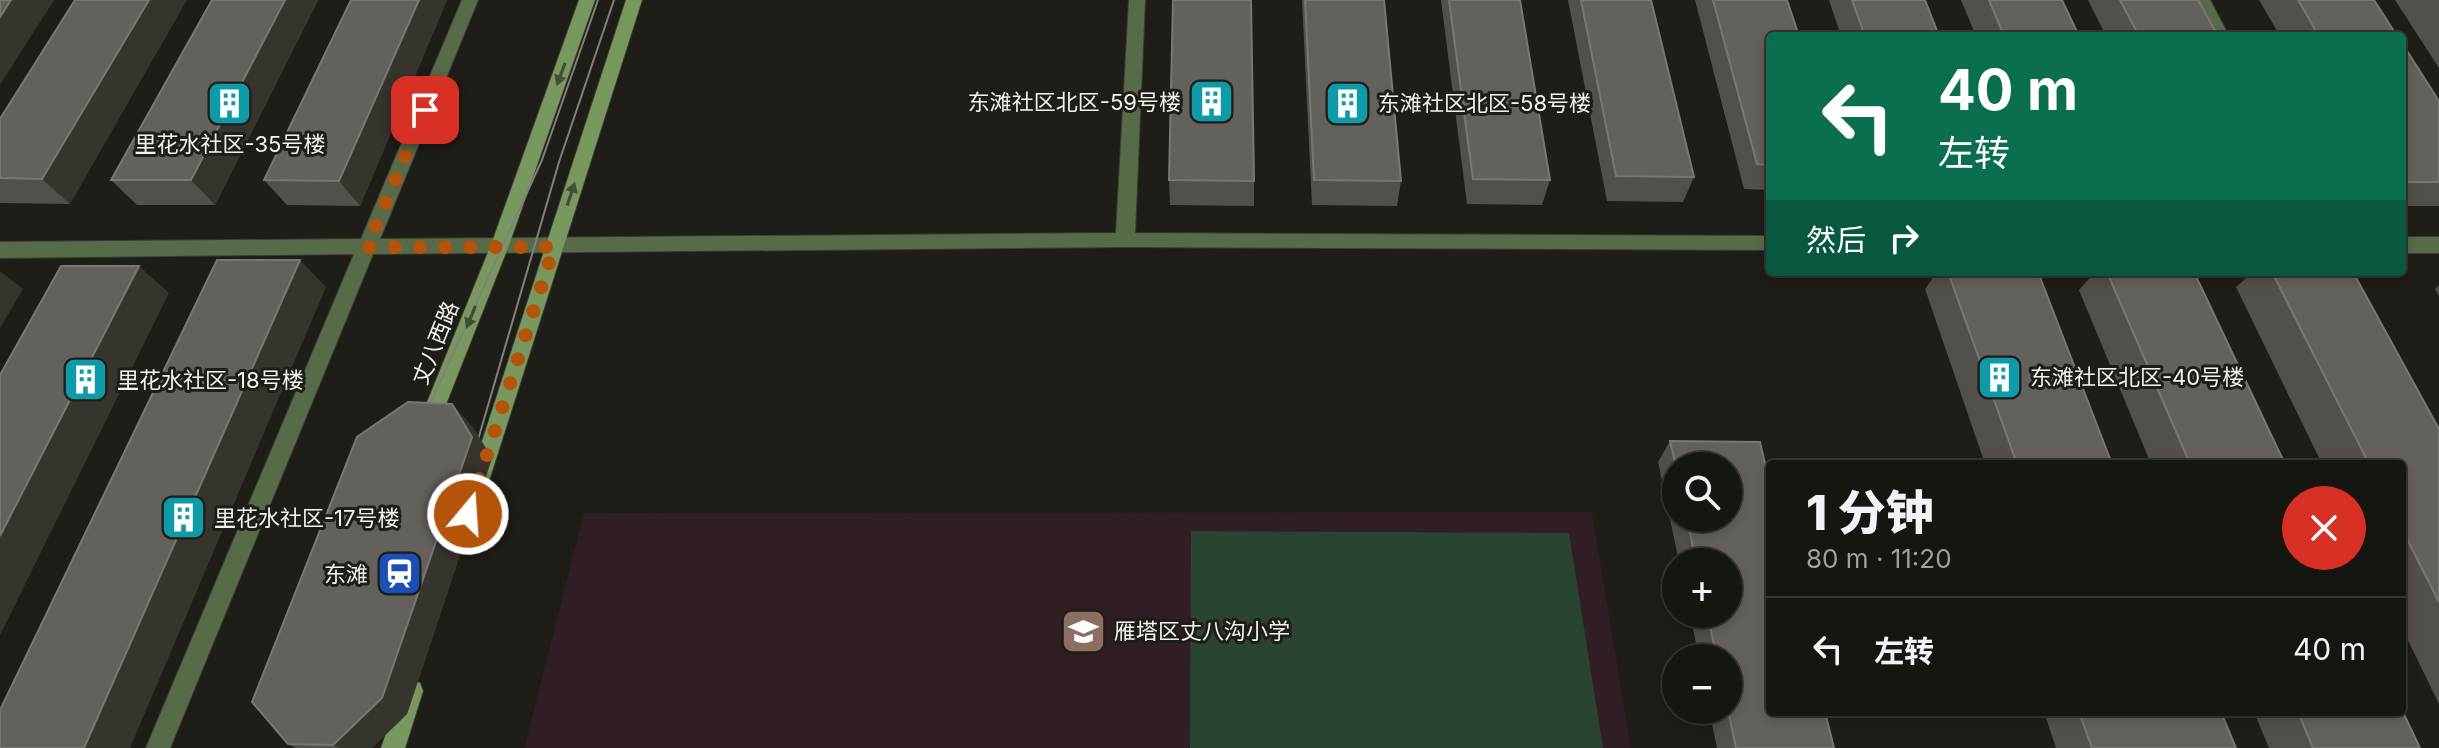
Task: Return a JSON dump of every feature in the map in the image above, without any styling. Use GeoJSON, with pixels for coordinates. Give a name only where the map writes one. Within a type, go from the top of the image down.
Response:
{"type":"FeatureCollection","features":[{"type":"Feature","properties":{"kind":"main road","name":"丈八西路"},"geometry":{"type":"LineString","coordinates":[[420,446],[500,245],[587,0]]}},
{"type":"Feature","properties":{"kind":"main road"},"geometry":{"type":"LineString","coordinates":[[473,499],[634,0]]}},
{"type":"Feature","properties":{"kind":"main road"},"geometry":{"type":"LineString","coordinates":[[393,748],[417,675]]}},
{"type":"Feature","properties":{"kind":"street"},"geometry":{"type":"LineString","coordinates":[[158,748],[470,0]]}},
{"type":"Feature","properties":{"kind":"street"},"geometry":{"type":"LineString","coordinates":[[1125,240],[1137,0]]}},
{"type":"Feature","properties":{"kind":"street"},"geometry":{"type":"LineString","coordinates":[[2202,0],[2219,32]]}},
{"type":"Feature","properties":{"kind":"street"},"geometry":{"type":"LineString","coordinates":[[0,250],[1125,240],[1766,243]]}},
{"type":"Feature","properties":{"kind":"street"},"geometry":{"type":"LineString","coordinates":[[2406,245],[2439,245]]}},
{"type":"Feature","properties":{"kind":"shaded area","name":"雁塔区丈八沟小学"},"geometry":{"type":"Polygon","coordinates":[[[1592,512],[1631,748],[524,748],[584,513],[1592,512]]]}},
{"type":"Feature","properties":{"kind":"green space"},"geometry":{"type":"Polygon","coordinates":[[[1191,531],[1569,533],[1603,748],[1190,748],[1191,531]]]}},
{"type":"Feature","properties":{"kind":"building"},"geometry":{"type":"Polygon","coordinates":[[[0,0],[11,0],[0,17],[0,0]]]}},
{"type":"Feature","properties":{"kind":"building"},"geometry":{"type":"Polygon","coordinates":[[[75,0],[149,0],[42,179],[0,178],[0,119],[75,0]]]}},
{"type":"Feature","properties":{"kind":"building"},"geometry":{"type":"Polygon","coordinates":[[[212,0],[285,0],[191,180],[111,180],[212,0]]]}},
{"type":"Feature","properties":{"kind":"building"},"geometry":{"type":"Polygon","coordinates":[[[351,0],[419,0],[339,181],[264,180],[351,0]]]}},
{"type":"Feature","properties":{"kind":"building","name":"东滩社区北区-59号楼"},"geometry":{"type":"Polygon","coordinates":[[[1173,0],[1251,0],[1254,181],[1169,180],[1173,0]]]}},
{"type":"Feature","properties":{"kind":"building","name":"东滩社区北区-58号楼"},"geometry":{"type":"Polygon","coordinates":[[[1305,0],[1384,0],[1401,181],[1314,180],[1305,0]]]}},
{"type":"Feature","properties":{"kind":"building"},"geometry":{"type":"Polygon","coordinates":[[[1449,0],[1520,0],[1550,180],[1473,179],[1449,0]]]}},
{"type":"Feature","properties":{"kind":"building"},"geometry":{"type":"Polygon","coordinates":[[[1581,0],[1651,0],[1694,177],[1616,176],[1581,0]]]}},
{"type":"Feature","properties":{"kind":"building"},"geometry":{"type":"Polygon","coordinates":[[[1713,0],[1787,0],[1798,32],[1766,32],[1766,165],[1757,164],[1713,0]]]}},
{"type":"Feature","properties":{"kind":"building"},"geometry":{"type":"Polygon","coordinates":[[[1852,0],[1925,0],[1937,32],[1864,32],[1852,0]]]}},
{"type":"Feature","properties":{"kind":"building"},"geometry":{"type":"Polygon","coordinates":[[[1989,0],[2062,0],[2077,32],[2002,32],[1989,0]]]}},
{"type":"Feature","properties":{"kind":"building"},"geometry":{"type":"Polygon","coordinates":[[[2120,0],[2198,0],[2216,32],[2137,32],[2120,0]]]}},
{"type":"Feature","properties":{"kind":"building"},"geometry":{"type":"Polygon","coordinates":[[[2298,0],[2374,0],[2394,32],[2317,32],[2298,0]]]}},
{"type":"Feature","properties":{"kind":"building"},"geometry":{"type":"Polygon","coordinates":[[[2406,49],[2439,101],[2439,182],[2406,182],[2406,49]]]}},
{"type":"Feature","properties":{"kind":"building"},"geometry":{"type":"Polygon","coordinates":[[[217,260],[300,260],[84,748],[0,748],[0,710],[217,260]]]}},
{"type":"Feature","properties":{"kind":"building"},"geometry":{"type":"Polygon","coordinates":[[[61,266],[139,266],[0,536],[0,375],[61,266]]]}},
{"type":"Feature","properties":{"kind":"building"},"geometry":{"type":"Polygon","coordinates":[[[1949,276],[2040,276],[2110,460],[2016,460],[1949,276]]]}},
{"type":"Feature","properties":{"kind":"building"},"geometry":{"type":"Polygon","coordinates":[[[2109,276],[2196,276],[2283,460],[2188,460],[2109,276]]]}},
{"type":"Feature","properties":{"kind":"building"},"geometry":{"type":"Polygon","coordinates":[[[2274,276],[2355,276],[2439,429],[2439,602],[2406,537],[2406,460],[2367,460],[2274,276]]]}},
{"type":"Feature","properties":{"kind":"building"},"geometry":{"type":"Polygon","coordinates":[[[408,402],[452,404],[472,437],[382,698],[333,745],[288,744],[252,702],[357,437],[408,402]]]}},
{"type":"Feature","properties":{"kind":"building"},"geometry":{"type":"Polygon","coordinates":[[[1670,441],[1760,442],[1766,468],[1766,716],[1826,716],[1834,748],[1736,748],[1731,724],[1742,724],[1742,644],[1714,644],[1710,628],[1742,628],[1742,548],[1693,548],[1690,532],[1742,532],[1742,452],[1673,452],[1670,441]]]}},
{"type":"Feature","properties":{"kind":"building"},"geometry":{"type":"Polygon","coordinates":[[[2080,716],[2223,716],[2236,748],[2092,748],[2080,716]]]}},
{"type":"Feature","properties":{"kind":"building"},"geometry":{"type":"Polygon","coordinates":[[[2300,716],[2405,716],[2420,748],[2313,748],[2300,716]]]}},
{"type":"Feature","properties":{"kind":"tram line"},"geometry":{"type":"LineString","coordinates":[[421,424],[542,160],[598,0]]}},
{"type":"Feature","properties":{"kind":"tram line"},"geometry":{"type":"LineString","coordinates":[[473,457],[559,162],[614,0]]}},
{"type":"Feature","properties":{"kind":"place","name":"东滩社区北区-59号楼"},"geometry":{"type":"Point","coordinates":[1212,102]}},
{"type":"Feature","properties":{"kind":"place","name":"里花水社区-35号楼"},"geometry":{"type":"Point","coordinates":[230,103]}},
{"type":"Feature","properties":{"kind":"place","name":"东滩社区北区-58号楼"},"geometry":{"type":"Point","coordinates":[1347,103]}},
{"type":"Feature","properties":{"kind":"place","name":"东滩社区北区-40号楼"},"geometry":{"type":"Point","coordinates":[1999,377]}},
{"type":"Feature","properties":{"kind":"place","name":"里花水社区-18号楼"},"geometry":{"type":"Point","coordinates":[86,380]}},
{"type":"Feature","properties":{"kind":"place","name":"里花水社区-17号楼"},"geometry":{"type":"Point","coordinates":[183,518]}},
{"type":"Feature","properties":{"kind":"place","name":"东滩"},"geometry":{"type":"Point","coordinates":[399,574]}},
{"type":"Feature","properties":{"kind":"place","name":"雁塔区丈八沟小学"},"geometry":{"type":"Point","coordinates":[1083,631]}},
{"type":"Feature","properties":{"kind":"route"},"geometry":{"type":"LineString","coordinates":[[425,110],[367,247],[554,247],[468,514]]}}]}
